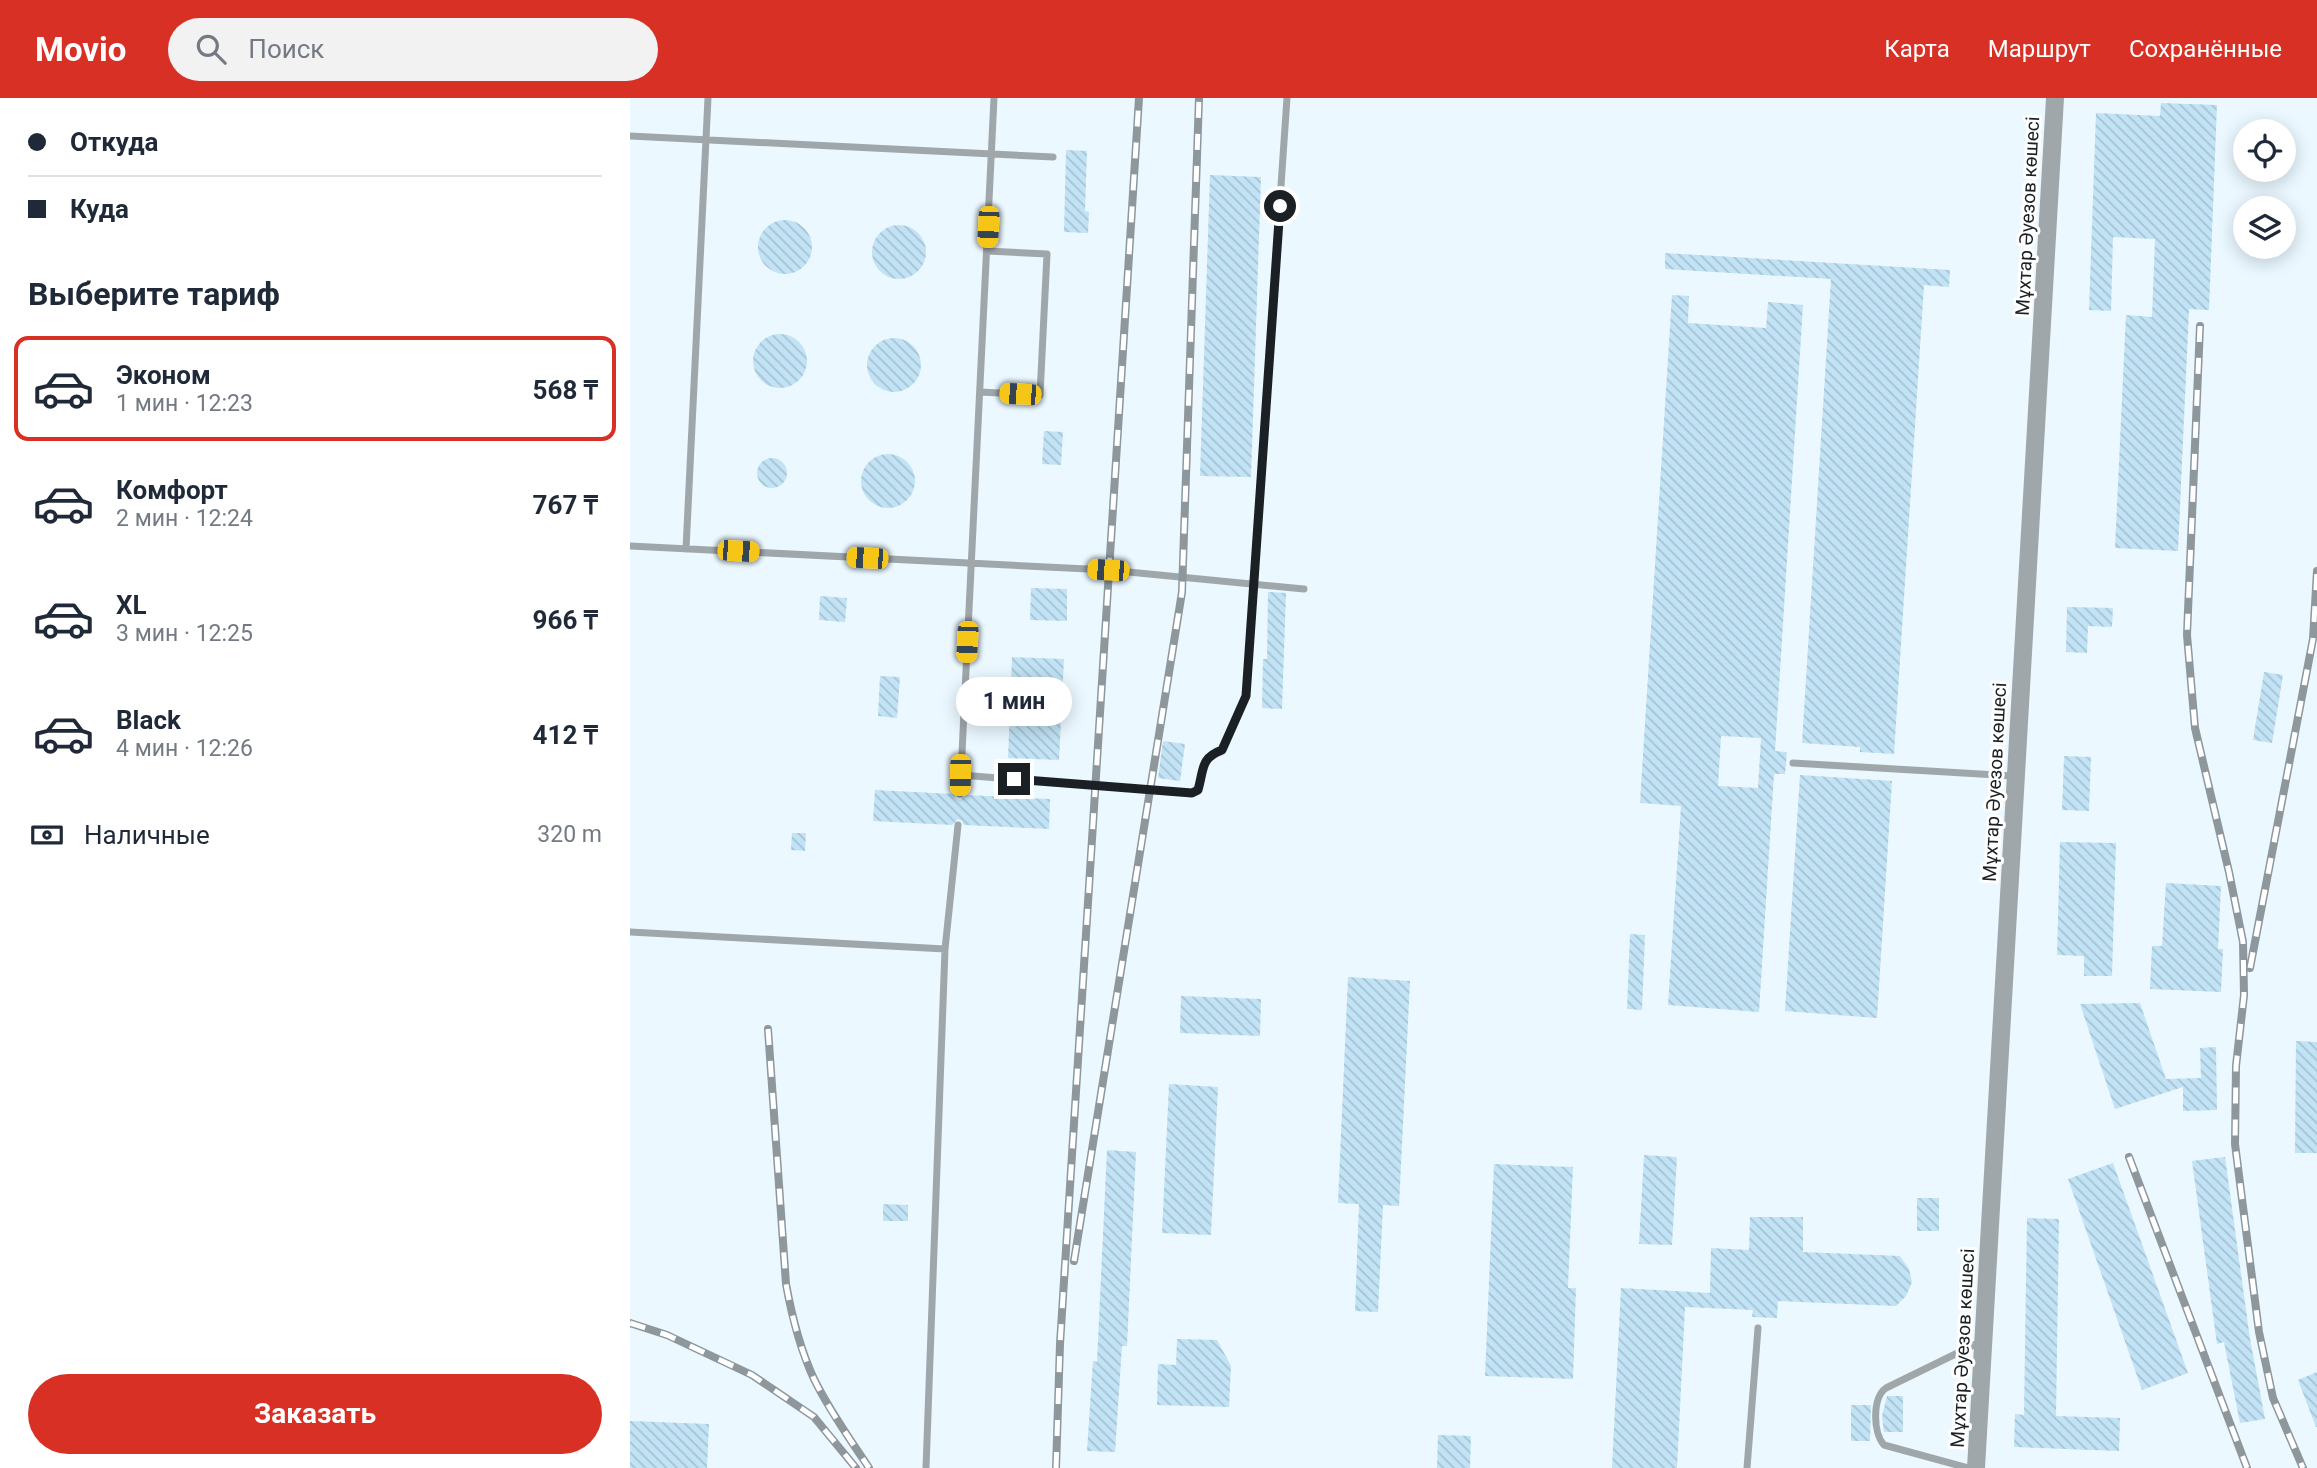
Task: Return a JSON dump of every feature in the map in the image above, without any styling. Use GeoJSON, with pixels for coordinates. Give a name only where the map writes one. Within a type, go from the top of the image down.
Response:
{"type":"FeatureCollection","features":[{"type":"Feature","properties":{"kind":"street","name":"Мұхтар Әуезов көшесі"},"geometry":{"type":"LineString","coordinates":[[1976,1468],[2055,98]]}},
{"type":"Feature","properties":{"kind":"lane"},"geometry":{"type":"LineString","coordinates":[[686,549],[708,98]]}},
{"type":"Feature","properties":{"kind":"lane"},"geometry":{"type":"LineString","coordinates":[[960,794],[994,98]]}},
{"type":"Feature","properties":{"kind":"lane"},"geometry":{"type":"LineString","coordinates":[[960,775],[1192,793],[1198,790],[1205,761],[1210,754],[1222,750],[1246,696],[1287,98]]}},
{"type":"Feature","properties":{"kind":"lane"},"geometry":{"type":"LineString","coordinates":[[630,136],[1053,157]]}},
{"type":"Feature","properties":{"kind":"lane"},"geometry":{"type":"LineString","coordinates":[[979,392],[1040,395],[1047,254],[987,251]]}},
{"type":"Feature","properties":{"kind":"lane"},"geometry":{"type":"LineString","coordinates":[[630,546],[1108,570],[1304,589]]}},
{"type":"Feature","properties":{"kind":"lane"},"geometry":{"type":"LineString","coordinates":[[1793,763],[2015,776]]}},
{"type":"Feature","properties":{"kind":"lane"},"geometry":{"type":"LineString","coordinates":[[926,1468],[945,949],[958,825]]}},
{"type":"Feature","properties":{"kind":"lane"},"geometry":{"type":"LineString","coordinates":[[630,932],[945,949]]}},
{"type":"Feature","properties":{"kind":"lane"},"geometry":{"type":"LineString","coordinates":[[1746,1468],[1758,1328]]}},
{"type":"Feature","properties":{"kind":"lane"},"geometry":{"type":"LineString","coordinates":[[1968,1468],[1884,1446],[1878,1434],[1877,1401],[1886,1388],[1984,1340]]}},
{"type":"Feature","properties":{"kind":"building"},"geometry":{"type":"Polygon","coordinates":[[[2161,103],[2217,105],[2209,310],[2189,309],[2178,551],[2115,548],[2126,315],[2152,317],[2155,239],[2113,237],[2111,311],[2089,310],[2096,113],[2160,116],[2161,103]]]}},
{"type":"Feature","properties":{"kind":"building"},"geometry":{"type":"Polygon","coordinates":[[[1066,150],[1087,151],[1085,211],[1089,212],[1088,233],[1064,232],[1066,150]]]}},
{"type":"Feature","properties":{"kind":"building"},"geometry":{"type":"Polygon","coordinates":[[[1210,175],[1261,177],[1251,477],[1200,476],[1210,175]]]}},
{"type":"Feature","properties":{"kind":"building"},"geometry":{"type":"Polygon","coordinates":[[[790,220],[800,224],[808,232],[812,247],[808,262],[800,270],[780,274],[770,270],[762,262],[758,242],[762,232],[770,224],[790,220]]]}},
{"type":"Feature","properties":{"kind":"building"},"geometry":{"type":"Polygon","coordinates":[[[904,225],[914,229],[922,237],[926,252],[922,267],[914,275],[894,279],[884,275],[876,267],[872,247],[876,237],[884,229],[904,225]]]}},
{"type":"Feature","properties":{"kind":"building"},"geometry":{"type":"Polygon","coordinates":[[[1665,253],[1950,270],[1949,287],[1924,285],[1894,754],[1860,752],[1860,747],[1802,743],[1831,279],[1665,269],[1665,253]]]}},
{"type":"Feature","properties":{"kind":"building"},"geometry":{"type":"Polygon","coordinates":[[[1672,295],[1689,296],[1688,323],[1766,328],[1768,302],[1803,305],[1775,751],[1787,752],[1785,774],[1774,774],[1759,1012],[1668,1005],[1681,806],[1640,803],[1672,295]],[[1721,736],[1718,786],[1758,788],[1761,738],[1721,736]]]}},
{"type":"Feature","properties":{"kind":"building"},"geometry":{"type":"Polygon","coordinates":[[[785,334],[795,338],[803,346],[807,361],[803,376],[795,384],[775,388],[765,384],[757,376],[753,356],[757,346],[765,338],[785,334]]]}},
{"type":"Feature","properties":{"kind":"building"},"geometry":{"type":"Polygon","coordinates":[[[899,338],[909,342],[917,350],[921,365],[917,380],[909,388],[889,392],[879,388],[871,380],[867,360],[871,350],[879,342],[899,338]]]}},
{"type":"Feature","properties":{"kind":"building"},"geometry":{"type":"Polygon","coordinates":[[[1044,431],[1063,432],[1061,465],[1042,464],[1044,431]]]}},
{"type":"Feature","properties":{"kind":"building"},"geometry":{"type":"Polygon","coordinates":[[[893,454],[903,458],[911,466],[915,481],[911,496],[903,504],[883,508],[873,504],[865,496],[861,476],[865,466],[873,458],[893,454]]]}},
{"type":"Feature","properties":{"kind":"building"},"geometry":{"type":"Polygon","coordinates":[[[772,458],[783,462],[787,473],[783,484],[772,488],[761,484],[757,473],[761,462],[772,458]]]}},
{"type":"Feature","properties":{"kind":"building"},"geometry":{"type":"Polygon","coordinates":[[[1031,588],[1067,589],[1067,621],[1030,620],[1031,588]]]}},
{"type":"Feature","properties":{"kind":"building"},"geometry":{"type":"Polygon","coordinates":[[[1268,592],[1286,593],[1282,709],[1262,708],[1263,659],[1267,659],[1268,592]]]}},
{"type":"Feature","properties":{"kind":"building"},"geometry":{"type":"Polygon","coordinates":[[[820,596],[847,598],[845,622],[819,620],[820,596]]]}},
{"type":"Feature","properties":{"kind":"building"},"geometry":{"type":"Polygon","coordinates":[[[2067,607],[2113,608],[2112,627],[2088,626],[2087,653],[2066,652],[2067,607]]]}},
{"type":"Feature","properties":{"kind":"building"},"geometry":{"type":"Polygon","coordinates":[[[1012,657],[1064,659],[1059,760],[1008,758],[1012,657]]]}},
{"type":"Feature","properties":{"kind":"building"},"geometry":{"type":"Polygon","coordinates":[[[2264,672],[2283,675],[2272,743],[2253,740],[2264,672]]]}},
{"type":"Feature","properties":{"kind":"building"},"geometry":{"type":"Polygon","coordinates":[[[880,676],[900,677],[897,718],[878,716],[880,676]]]}},
{"type":"Feature","properties":{"kind":"building"},"geometry":{"type":"Polygon","coordinates":[[[1163,741],[1185,744],[1180,781],[1158,778],[1163,741]]]}},
{"type":"Feature","properties":{"kind":"building"},"geometry":{"type":"Polygon","coordinates":[[[2064,756],[2091,757],[2089,811],[2062,810],[2064,756]]]}},
{"type":"Feature","properties":{"kind":"building"},"geometry":{"type":"Polygon","coordinates":[[[1800,775],[1892,781],[1877,1018],[1785,1011],[1800,775]]]}},
{"type":"Feature","properties":{"kind":"building"},"geometry":{"type":"Polygon","coordinates":[[[875,790],[954,794],[956,799],[960,800],[966,795],[1050,799],[1049,829],[964,825],[958,819],[952,825],[873,821],[875,790]]]}},
{"type":"Feature","properties":{"kind":"building"},"geometry":{"type":"Polygon","coordinates":[[[792,833],[806,833],[805,851],[791,850],[792,833]]]}},
{"type":"Feature","properties":{"kind":"building"},"geometry":{"type":"Polygon","coordinates":[[[2060,842],[2116,843],[2112,976],[2084,976],[2084,956],[2057,955],[2060,842]]]}},
{"type":"Feature","properties":{"kind":"building"},"geometry":{"type":"Polygon","coordinates":[[[2166,883],[2221,886],[2218,949],[2223,949],[2221,992],[2150,989],[2152,946],[2162,946],[2166,883]]]}},
{"type":"Feature","properties":{"kind":"building"},"geometry":{"type":"Polygon","coordinates":[[[1630,934],[1645,935],[1642,1010],[1627,1009],[1630,934]]]}},
{"type":"Feature","properties":{"kind":"building"},"geometry":{"type":"Polygon","coordinates":[[[1348,977],[1410,981],[1399,1206],[1383,1205],[1378,1312],[1355,1311],[1359,1204],[1338,1203],[1348,977]]]}},
{"type":"Feature","properties":{"kind":"building"},"geometry":{"type":"Polygon","coordinates":[[[1181,996],[1261,999],[1260,1036],[1180,1033],[1181,996]]]}},
{"type":"Feature","properties":{"kind":"building"},"geometry":{"type":"Polygon","coordinates":[[[2140,1003],[2166,1079],[2201,1078],[2200,1048],[2216,1047],[2217,1110],[2183,1111],[2183,1087],[2115,1109],[2080,1004],[2140,1003]]]}},
{"type":"Feature","properties":{"kind":"building"},"geometry":{"type":"Polygon","coordinates":[[[2296,1041],[2317,1042],[2317,1153],[2295,1153],[2296,1041]]]}},
{"type":"Feature","properties":{"kind":"building"},"geometry":{"type":"Polygon","coordinates":[[[1169,1084],[1218,1087],[1211,1235],[1162,1233],[1169,1084]]]}},
{"type":"Feature","properties":{"kind":"building"},"geometry":{"type":"Polygon","coordinates":[[[1107,1150],[1136,1152],[1127,1346],[1122,1346],[1115,1452],[1087,1451],[1093,1361],[1097,1362],[1107,1150]]]}},
{"type":"Feature","properties":{"kind":"building"},"geometry":{"type":"Polygon","coordinates":[[[1644,1155],[1677,1157],[1672,1245],[1639,1244],[1644,1155]]]}},
{"type":"Feature","properties":{"kind":"building"},"geometry":{"type":"Polygon","coordinates":[[[2225,1157],[2250,1339],[2265,1419],[2240,1423],[2224,1342],[2217,1344],[2192,1161],[2225,1157]]]}},
{"type":"Feature","properties":{"kind":"building"},"geometry":{"type":"Polygon","coordinates":[[[2113,1163],[2188,1373],[2142,1390],[2068,1179],[2113,1163]]]}},
{"type":"Feature","properties":{"kind":"building"},"geometry":{"type":"Polygon","coordinates":[[[1494,1164],[1573,1167],[1568,1288],[1576,1288],[1573,1379],[1485,1376],[1494,1164]]]}},
{"type":"Feature","properties":{"kind":"building"},"geometry":{"type":"Polygon","coordinates":[[[1917,1198],[1939,1198],[1939,1231],[1917,1231],[1917,1198]]]}},
{"type":"Feature","properties":{"kind":"building"},"geometry":{"type":"Polygon","coordinates":[[[883,1204],[908,1205],[908,1221],[883,1221],[883,1204]]]}},
{"type":"Feature","properties":{"kind":"building"},"geometry":{"type":"Polygon","coordinates":[[[1750,1217],[1803,1217],[1803,1252],[1900,1256],[1909,1269],[1912,1282],[1906,1296],[1896,1306],[1778,1301],[1777,1318],[1752,1317],[1753,1310],[1685,1307],[1677,1468],[1612,1468],[1621,1288],[1710,1293],[1711,1248],[1749,1250],[1750,1217]]]}},
{"type":"Feature","properties":{"kind":"building"},"geometry":{"type":"Polygon","coordinates":[[[2027,1218],[2059,1219],[2056,1416],[2120,1418],[2119,1451],[2014,1447],[2015,1414],[2024,1415],[2027,1218]]]}},
{"type":"Feature","properties":{"kind":"building"},"geometry":{"type":"Polygon","coordinates":[[[1177,1339],[1217,1340],[1231,1366],[1229,1407],[1157,1405],[1158,1364],[1176,1365],[1177,1339]]]}},
{"type":"Feature","properties":{"kind":"building"},"geometry":{"type":"Polygon","coordinates":[[[2317,1372],[2317,1427],[2316,1427],[2298,1380],[2317,1372]]]}},
{"type":"Feature","properties":{"kind":"building"},"geometry":{"type":"Polygon","coordinates":[[[1887,1396],[1903,1396],[1903,1432],[1884,1432],[1882,1416],[1887,1396]]]}},
{"type":"Feature","properties":{"kind":"building"},"geometry":{"type":"Polygon","coordinates":[[[1851,1405],[1871,1405],[1870,1441],[1851,1441],[1851,1405]]]}},
{"type":"Feature","properties":{"kind":"building"},"geometry":{"type":"Polygon","coordinates":[[[630,1421],[709,1424],[707,1468],[630,1468],[630,1421]]]}},
{"type":"Feature","properties":{"kind":"building"},"geometry":{"type":"Polygon","coordinates":[[[1438,1435],[1471,1436],[1470,1468],[1437,1468],[1438,1435]]]}},
{"type":"Feature","properties":{"kind":"railway"},"geometry":{"type":"LineString","coordinates":[[1056,1468],[1060,1344],[1139,98]]}},
{"type":"Feature","properties":{"kind":"railway"},"geometry":{"type":"LineString","coordinates":[[1074,1261],[1182,592],[1199,98]]}},
{"type":"Feature","properties":{"kind":"railway"},"geometry":{"type":"LineString","coordinates":[[2200,326],[2187,635],[2195,728],[2243,942],[2244,995],[2236,1066],[2235,1144],[2259,1332],[2273,1398],[2303,1468]]}},
{"type":"Feature","properties":{"kind":"railway"},"geometry":{"type":"LineString","coordinates":[[2250,968],[2313,639],[2317,571]]}},
{"type":"Feature","properties":{"kind":"railway"},"geometry":{"type":"LineString","coordinates":[[768,1029],[786,1284],[791,1309],[814,1379],[869,1468]]}},
{"type":"Feature","properties":{"kind":"railway"},"geometry":{"type":"LineString","coordinates":[[2129,1157],[2247,1468]]}},
{"type":"Feature","properties":{"kind":"railway"},"geometry":{"type":"LineString","coordinates":[[630,1323],[667,1335],[752,1375],[814,1417],[856,1468]]}},
{"type":"Feature","properties":{"kind":"route"},"geometry":{"type":"LineString","coordinates":[[1014,779],[1192,793],[1198,790],[1205,761],[1210,754],[1222,750],[1246,696],[1280,206]]}}]}
